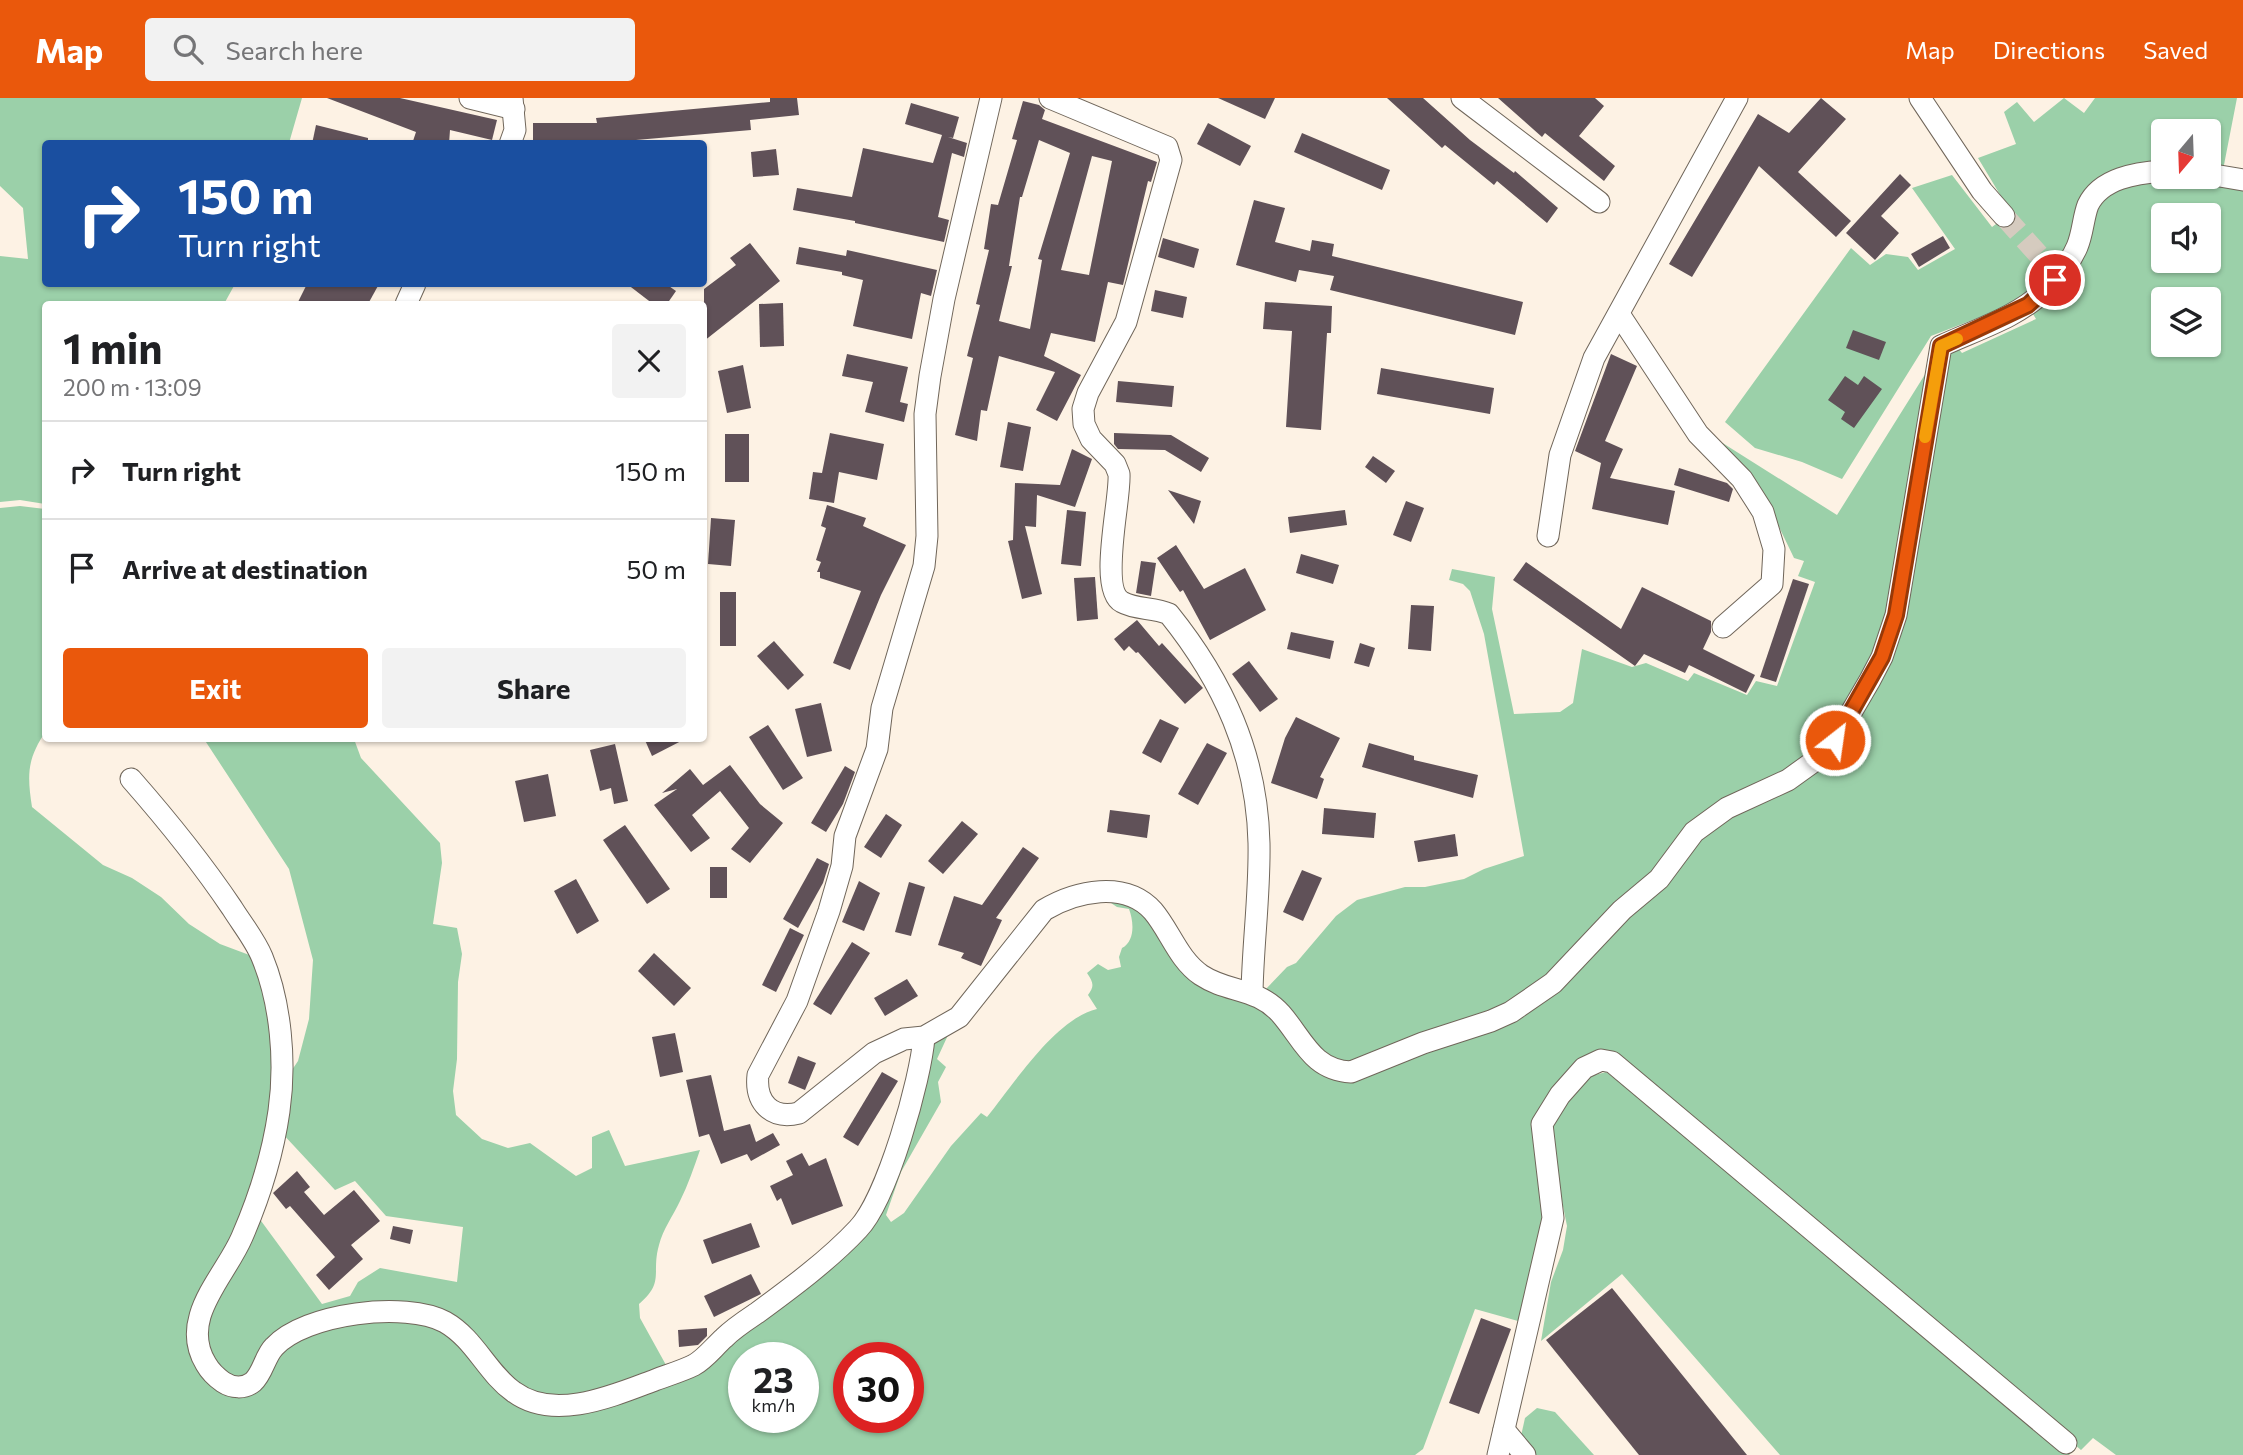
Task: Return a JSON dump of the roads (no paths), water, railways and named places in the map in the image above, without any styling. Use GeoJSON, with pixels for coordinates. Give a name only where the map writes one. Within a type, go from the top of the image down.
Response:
{"type":"FeatureCollection","features":[{"type":"Feature","properties":{"kind":"street"},"geometry":{"type":"LineString","coordinates":[[470,98],[513,104],[515,130],[511,140]]}},
{"type":"Feature","properties":{"kind":"street"},"geometry":{"type":"LineString","coordinates":[[991,98],[944,299],[930,376],[925,414],[927,536],[924,566],[882,708],[877,749],[845,836],[842,866],[830,911],[797,1001],[762,1066],[757,1089],[762,1103],[775,1113],[799,1113],[874,1052],[904,1039],[924,1037],[959,1017],[1044,910],[1058,902],[1093,892],[1127,894],[1142,901],[1154,912],[1185,961],[1198,973],[1225,987],[1252,992],[1280,1013],[1314,1059],[1339,1072],[1351,1072],[1511,1012],[1553,983],[1614,918],[1659,879],[1681,846],[1710,820],[1788,779],[1820,757],[1835,740],[1882,657],[1896,615],[1941,346],[2028,305],[2047,289],[2068,264],[2077,246],[2087,207],[2095,194],[2106,184],[2121,178],[2151,173]]}},
{"type":"Feature","properties":{"kind":"street"},"geometry":{"type":"LineString","coordinates":[[1050,98],[1167,148],[1171,160],[1126,322],[1088,393],[1083,409],[1084,424],[1091,439],[1115,464],[1119,474],[1111,566],[1115,596],[1121,602],[1132,606],[1158,609],[1169,614],[1216,682],[1245,748],[1254,783],[1259,845],[1252,992]]}},
{"type":"Feature","properties":{"kind":"street"},"geometry":{"type":"LineString","coordinates":[[1462,98],[1599,202]]}},
{"type":"Feature","properties":{"kind":"street"},"geometry":{"type":"LineString","coordinates":[[1548,536],[1560,455],[1594,358],[1737,98]]}},
{"type":"Feature","properties":{"kind":"street"},"geometry":{"type":"LineString","coordinates":[[1920,98],[1982,191],[2004,216]]}},
{"type":"Feature","properties":{"kind":"street"},"geometry":{"type":"LineString","coordinates":[[2221,176],[2243,180]]}},
{"type":"Feature","properties":{"kind":"street"},"geometry":{"type":"LineString","coordinates":[[1619,314],[1698,434],[1742,480],[1763,512],[1774,549],[1772,584],[1723,627]]}},
{"type":"Feature","properties":{"kind":"street"},"geometry":{"type":"LineString","coordinates":[[131,779],[185,841],[262,956],[277,1017],[282,1076],[275,1131],[261,1184],[240,1241],[204,1302],[197,1338],[202,1356],[211,1372],[223,1382],[236,1387],[248,1385],[257,1379],[274,1347],[294,1333],[316,1324],[381,1311],[402,1310],[441,1320],[461,1332],[516,1395],[555,1405],[598,1400],[696,1364],[738,1325],[839,1247],[870,1214],[880,1195],[916,1083],[924,1037]]}},
{"type":"Feature","properties":{"kind":"street"},"geometry":{"type":"LineString","coordinates":[[1498,1455],[1553,1218],[1542,1124],[1560,1095],[1584,1068],[1601,1060],[1612,1062],[2066,1443]]}},
{"type":"Feature","properties":{"kind":"street"},"geometry":{"type":"LineString","coordinates":[[1504,1430],[1525,1455]]}},
{"type":"Feature","properties":{"kind":"tunnel"},"geometry":{"type":"LineString","coordinates":[[2004,216],[2045,262]]}}]}
